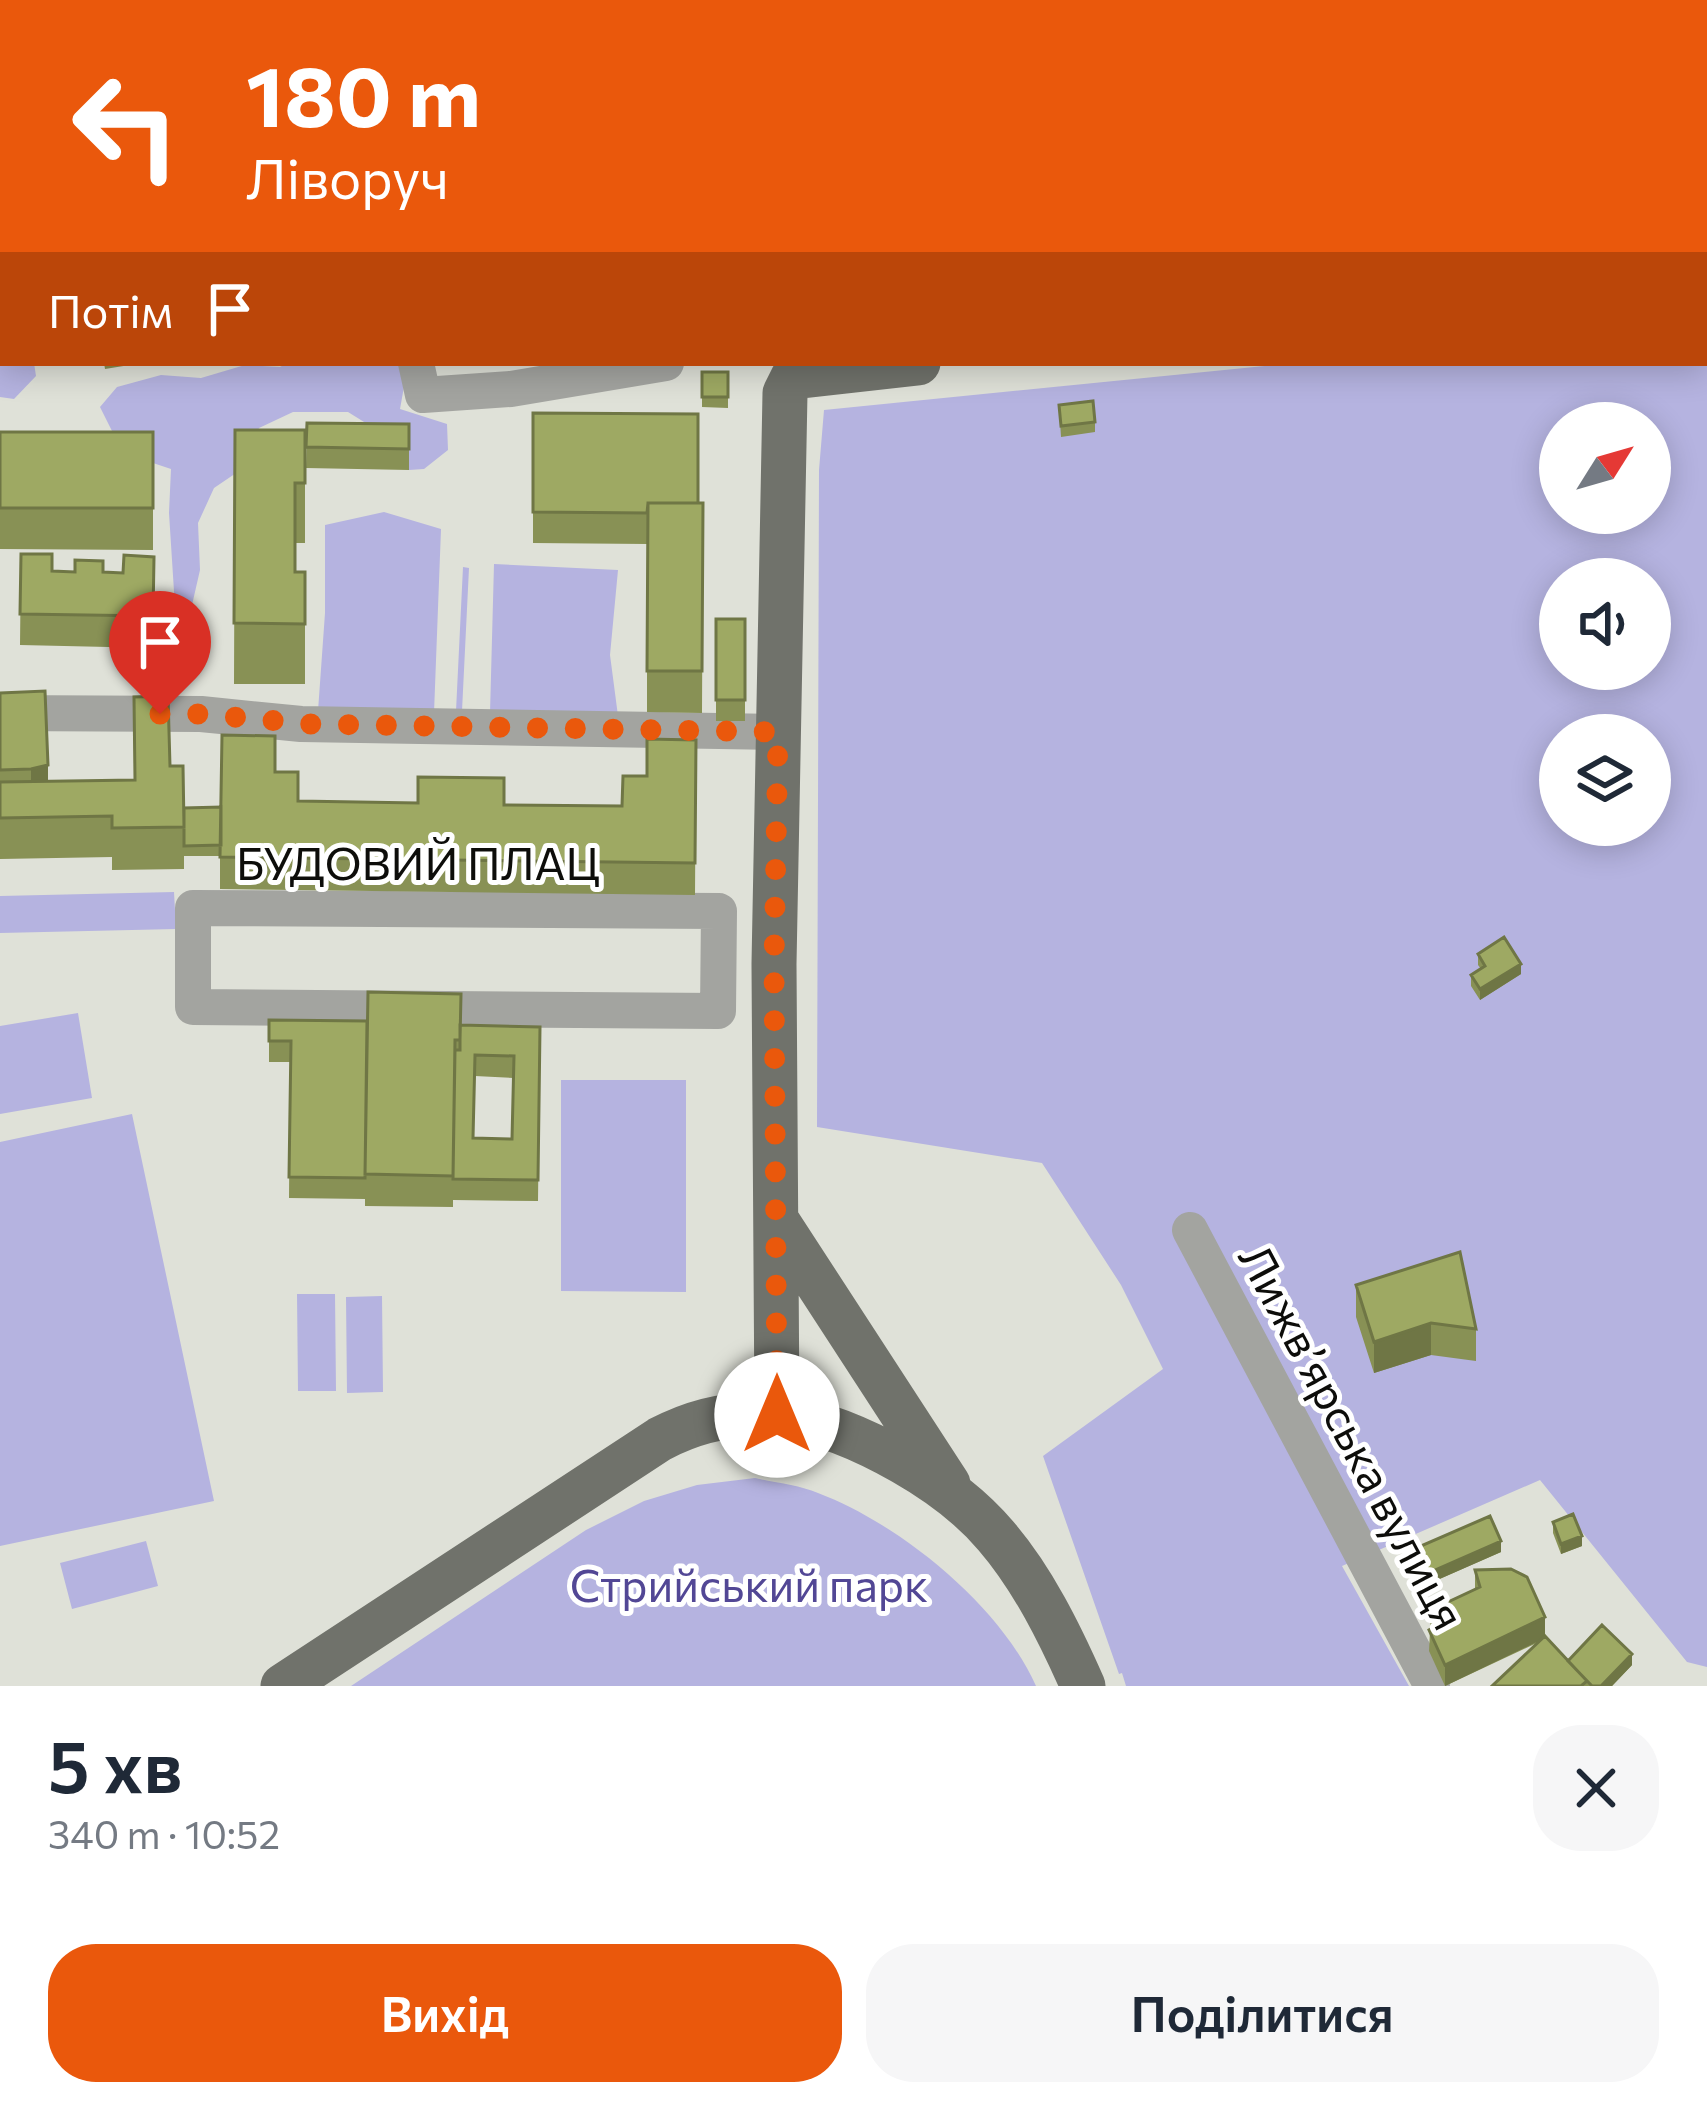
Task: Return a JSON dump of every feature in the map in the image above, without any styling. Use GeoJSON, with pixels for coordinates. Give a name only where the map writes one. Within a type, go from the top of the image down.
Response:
{"type":"FeatureCollection","features":[{"type":"Feature","properties":{"kind":"main road"},"geometry":{"type":"LineString","coordinates":[[777,1415],[774,964],[785,393],[793,370],[865,366]]}},
{"type":"Feature","properties":{"kind":"main road"},"geometry":{"type":"LineString","coordinates":[[777,1221],[956,1496],[1022,1568],[1083,1686]]}},
{"type":"Feature","properties":{"kind":"main road"},"geometry":{"type":"LineString","coordinates":[[283,1686],[687,1425],[722,1416],[777,1415],[827,1426],[874,1446],[956,1496]]}},
{"type":"Feature","properties":{"kind":"street"},"geometry":{"type":"LineString","coordinates":[[420,379],[630,366]]}},
{"type":"Feature","properties":{"kind":"street"},"geometry":{"type":"LineString","coordinates":[[0,712],[201,714],[311,724],[778,732]]}},
{"type":"Feature","properties":{"kind":"street","name":"БУДОВИЙ ПЛАЦ"},"geometry":{"type":"LineString","coordinates":[[194,908],[719,911],[718,964],[718,1011],[193,1007],[194,908]]}},
{"type":"Feature","properties":{"kind":"street"},"geometry":{"type":"LineString","coordinates":[[718,964],[774,964]]}},
{"type":"Feature","properties":{"kind":"street","name":"Лижвʼярська вулиця"},"geometry":{"type":"LineString","coordinates":[[1190,1230],[1432,1686]]}},
{"type":"Feature","properties":{"kind":"green space"},"geometry":{"type":"Polygon","coordinates":[[[0,366],[34,366],[36,376],[14,399],[0,397],[0,366]]]}},
{"type":"Feature","properties":{"kind":"green space"},"geometry":{"type":"Polygon","coordinates":[[[242,366],[404,366],[407,370],[400,409],[447,424],[448,450],[424,469],[409,470],[385,435],[348,412],[293,412],[259,428],[245,467],[214,488],[198,523],[200,570],[192,605],[175,607],[171,469],[123,453],[100,407],[117,387],[161,375],[201,378],[242,366]]]}},
{"type":"Feature","properties":{"kind":"green space"},"geometry":{"type":"Polygon","coordinates":[[[1264,366],[1707,366],[1707,1667],[1687,1662],[1540,1480],[1342,1566],[1409,1686],[1126,1686],[1043,1456],[1163,1369],[1121,1285],[1042,1163],[817,1127],[819,470],[824,410],[1264,366]]]}},
{"type":"Feature","properties":{"kind":"green space"},"geometry":{"type":"Polygon","coordinates":[[[384,512],[441,529],[434,713],[318,711],[325,525],[384,512]]]}},
{"type":"Feature","properties":{"kind":"green space"},"geometry":{"type":"Polygon","coordinates":[[[494,564],[618,570],[610,655],[618,716],[490,713],[494,564]]]}},
{"type":"Feature","properties":{"kind":"green space"},"geometry":{"type":"Polygon","coordinates":[[[463,567],[469,568],[462,711],[456,711],[463,567]]]}},
{"type":"Feature","properties":{"kind":"green space"},"geometry":{"type":"Polygon","coordinates":[[[174,892],[176,929],[0,933],[0,896],[174,892]]]}},
{"type":"Feature","properties":{"kind":"green space"},"geometry":{"type":"Polygon","coordinates":[[[78,1013],[92,1098],[0,1114],[0,1026],[78,1013]]]}},
{"type":"Feature","properties":{"kind":"green space"},"geometry":{"type":"Polygon","coordinates":[[[561,1080],[686,1080],[686,1292],[561,1291],[561,1080]]]}},
{"type":"Feature","properties":{"kind":"green space"},"geometry":{"type":"Polygon","coordinates":[[[132,1114],[214,1501],[0,1546],[0,1142],[132,1114]]]}},
{"type":"Feature","properties":{"kind":"green space"},"geometry":{"type":"Polygon","coordinates":[[[297,1294],[335,1294],[336,1391],[298,1391],[297,1294]]]}},
{"type":"Feature","properties":{"kind":"green space"},"geometry":{"type":"Polygon","coordinates":[[[382,1296],[383,1392],[347,1393],[346,1297],[382,1296]]]}},
{"type":"Feature","properties":{"kind":"green space","name":"Стрийський парк"},"geometry":{"type":"Polygon","coordinates":[[[755,1478],[818,1493],[914,1546],[998,1626],[1036,1686],[351,1686],[586,1530],[644,1501],[697,1485],[755,1478]]]}},
{"type":"Feature","properties":{"kind":"green space"},"geometry":{"type":"Polygon","coordinates":[[[146,1541],[158,1586],[72,1609],[60,1563],[146,1541]]]}},
{"type":"Feature","properties":{"kind":"building"},"geometry":{"type":"Polygon","coordinates":[[[702,372],[728,372],[728,397],[702,397],[702,372]]]}},
{"type":"Feature","properties":{"kind":"building"},"geometry":{"type":"Polygon","coordinates":[[[1093,401],[1095,422],[1061,426],[1059,405],[1093,401]]]}},
{"type":"Feature","properties":{"kind":"building"},"geometry":{"type":"Polygon","coordinates":[[[533,413],[698,414],[698,503],[648,503],[647,513],[533,512],[533,413]]]}},
{"type":"Feature","properties":{"kind":"building"},"geometry":{"type":"Polygon","coordinates":[[[307,423],[409,424],[409,449],[306,447],[307,423]]]}},
{"type":"Feature","properties":{"kind":"building"},"geometry":{"type":"Polygon","coordinates":[[[235,430],[305,430],[305,483],[295,483],[295,572],[305,572],[305,624],[234,623],[235,430]]]}},
{"type":"Feature","properties":{"kind":"building"},"geometry":{"type":"Polygon","coordinates":[[[0,432],[153,432],[153,508],[0,508],[0,432]]]}},
{"type":"Feature","properties":{"kind":"building"},"geometry":{"type":"Polygon","coordinates":[[[648,503],[703,503],[702,671],[647,671],[648,503]]]}},
{"type":"Feature","properties":{"kind":"building"},"geometry":{"type":"Polygon","coordinates":[[[21,554],[52,554],[52,571],[75,572],[75,560],[103,561],[103,572],[123,573],[124,555],[154,557],[153,616],[20,614],[21,554]]]}},
{"type":"Feature","properties":{"kind":"building"},"geometry":{"type":"Polygon","coordinates":[[[716,619],[745,619],[745,700],[716,700],[716,619]]]}},
{"type":"Feature","properties":{"kind":"building"},"geometry":{"type":"Polygon","coordinates":[[[45,691],[48,765],[0,770],[0,693],[45,691]]]}},
{"type":"Feature","properties":{"kind":"building"},"geometry":{"type":"Polygon","coordinates":[[[168,696],[170,766],[183,766],[184,827],[112,828],[112,816],[0,818],[0,782],[135,780],[134,697],[168,696]]]}},
{"type":"Feature","properties":{"kind":"building"},"geometry":{"type":"Polygon","coordinates":[[[222,735],[275,736],[275,772],[298,772],[298,801],[418,803],[418,777],[504,778],[504,805],[622,806],[623,776],[647,776],[647,739],[696,740],[695,863],[220,857],[222,735]]]}},
{"type":"Feature","properties":{"kind":"building"},"geometry":{"type":"Polygon","coordinates":[[[221,807],[221,845],[184,846],[184,808],[221,807]]]}},
{"type":"Feature","properties":{"kind":"building"},"geometry":{"type":"Polygon","coordinates":[[[1504,937],[1521,964],[1480,989],[1471,975],[1485,966],[1478,954],[1504,937]]]}},
{"type":"Feature","properties":{"kind":"building"},"geometry":{"type":"Polygon","coordinates":[[[368,992],[461,994],[460,1040],[455,1040],[453,1176],[365,1174],[368,992]]]}},
{"type":"Feature","properties":{"kind":"building"},"geometry":{"type":"Polygon","coordinates":[[[269,1020],[367,1021],[365,1178],[289,1177],[291,1041],[269,1041],[269,1020]]]}},
{"type":"Feature","properties":{"kind":"building"},"geometry":{"type":"Polygon","coordinates":[[[460,1025],[540,1027],[538,1180],[453,1179],[455,1050],[460,1050],[460,1025]],[[475,1055],[473,1138],[512,1139],[514,1056],[475,1055]]]}},
{"type":"Feature","properties":{"kind":"building"},"geometry":{"type":"Polygon","coordinates":[[[1460,1252],[1476,1329],[1431,1323],[1374,1342],[1356,1285],[1460,1252]]]}},
{"type":"Feature","properties":{"kind":"building"},"geometry":{"type":"Polygon","coordinates":[[[1573,1514],[1582,1536],[1561,1544],[1553,1522],[1573,1514]]]}},
{"type":"Feature","properties":{"kind":"building"},"geometry":{"type":"Polygon","coordinates":[[[1490,1516],[1501,1541],[1419,1577],[1407,1552],[1490,1516]]]}},
{"type":"Feature","properties":{"kind":"building"},"geometry":{"type":"Polygon","coordinates":[[[1511,1569],[1527,1577],[1545,1617],[1445,1665],[1429,1630],[1438,1625],[1431,1610],[1480,1587],[1475,1570],[1511,1569]]]}},
{"type":"Feature","properties":{"kind":"building"},"geometry":{"type":"Polygon","coordinates":[[[1602,1625],[1632,1654],[1601,1686],[1592,1686],[1568,1661],[1602,1625]]]}},
{"type":"Feature","properties":{"kind":"building"},"geometry":{"type":"Polygon","coordinates":[[[1545,1636],[1587,1681],[1581,1686],[1492,1686],[1545,1636]]]}},
{"type":"Feature","properties":{"kind":"route"},"geometry":{"type":"LineString","coordinates":[[160,714],[311,724],[778,732],[774,964],[777,1415]]}}]}
